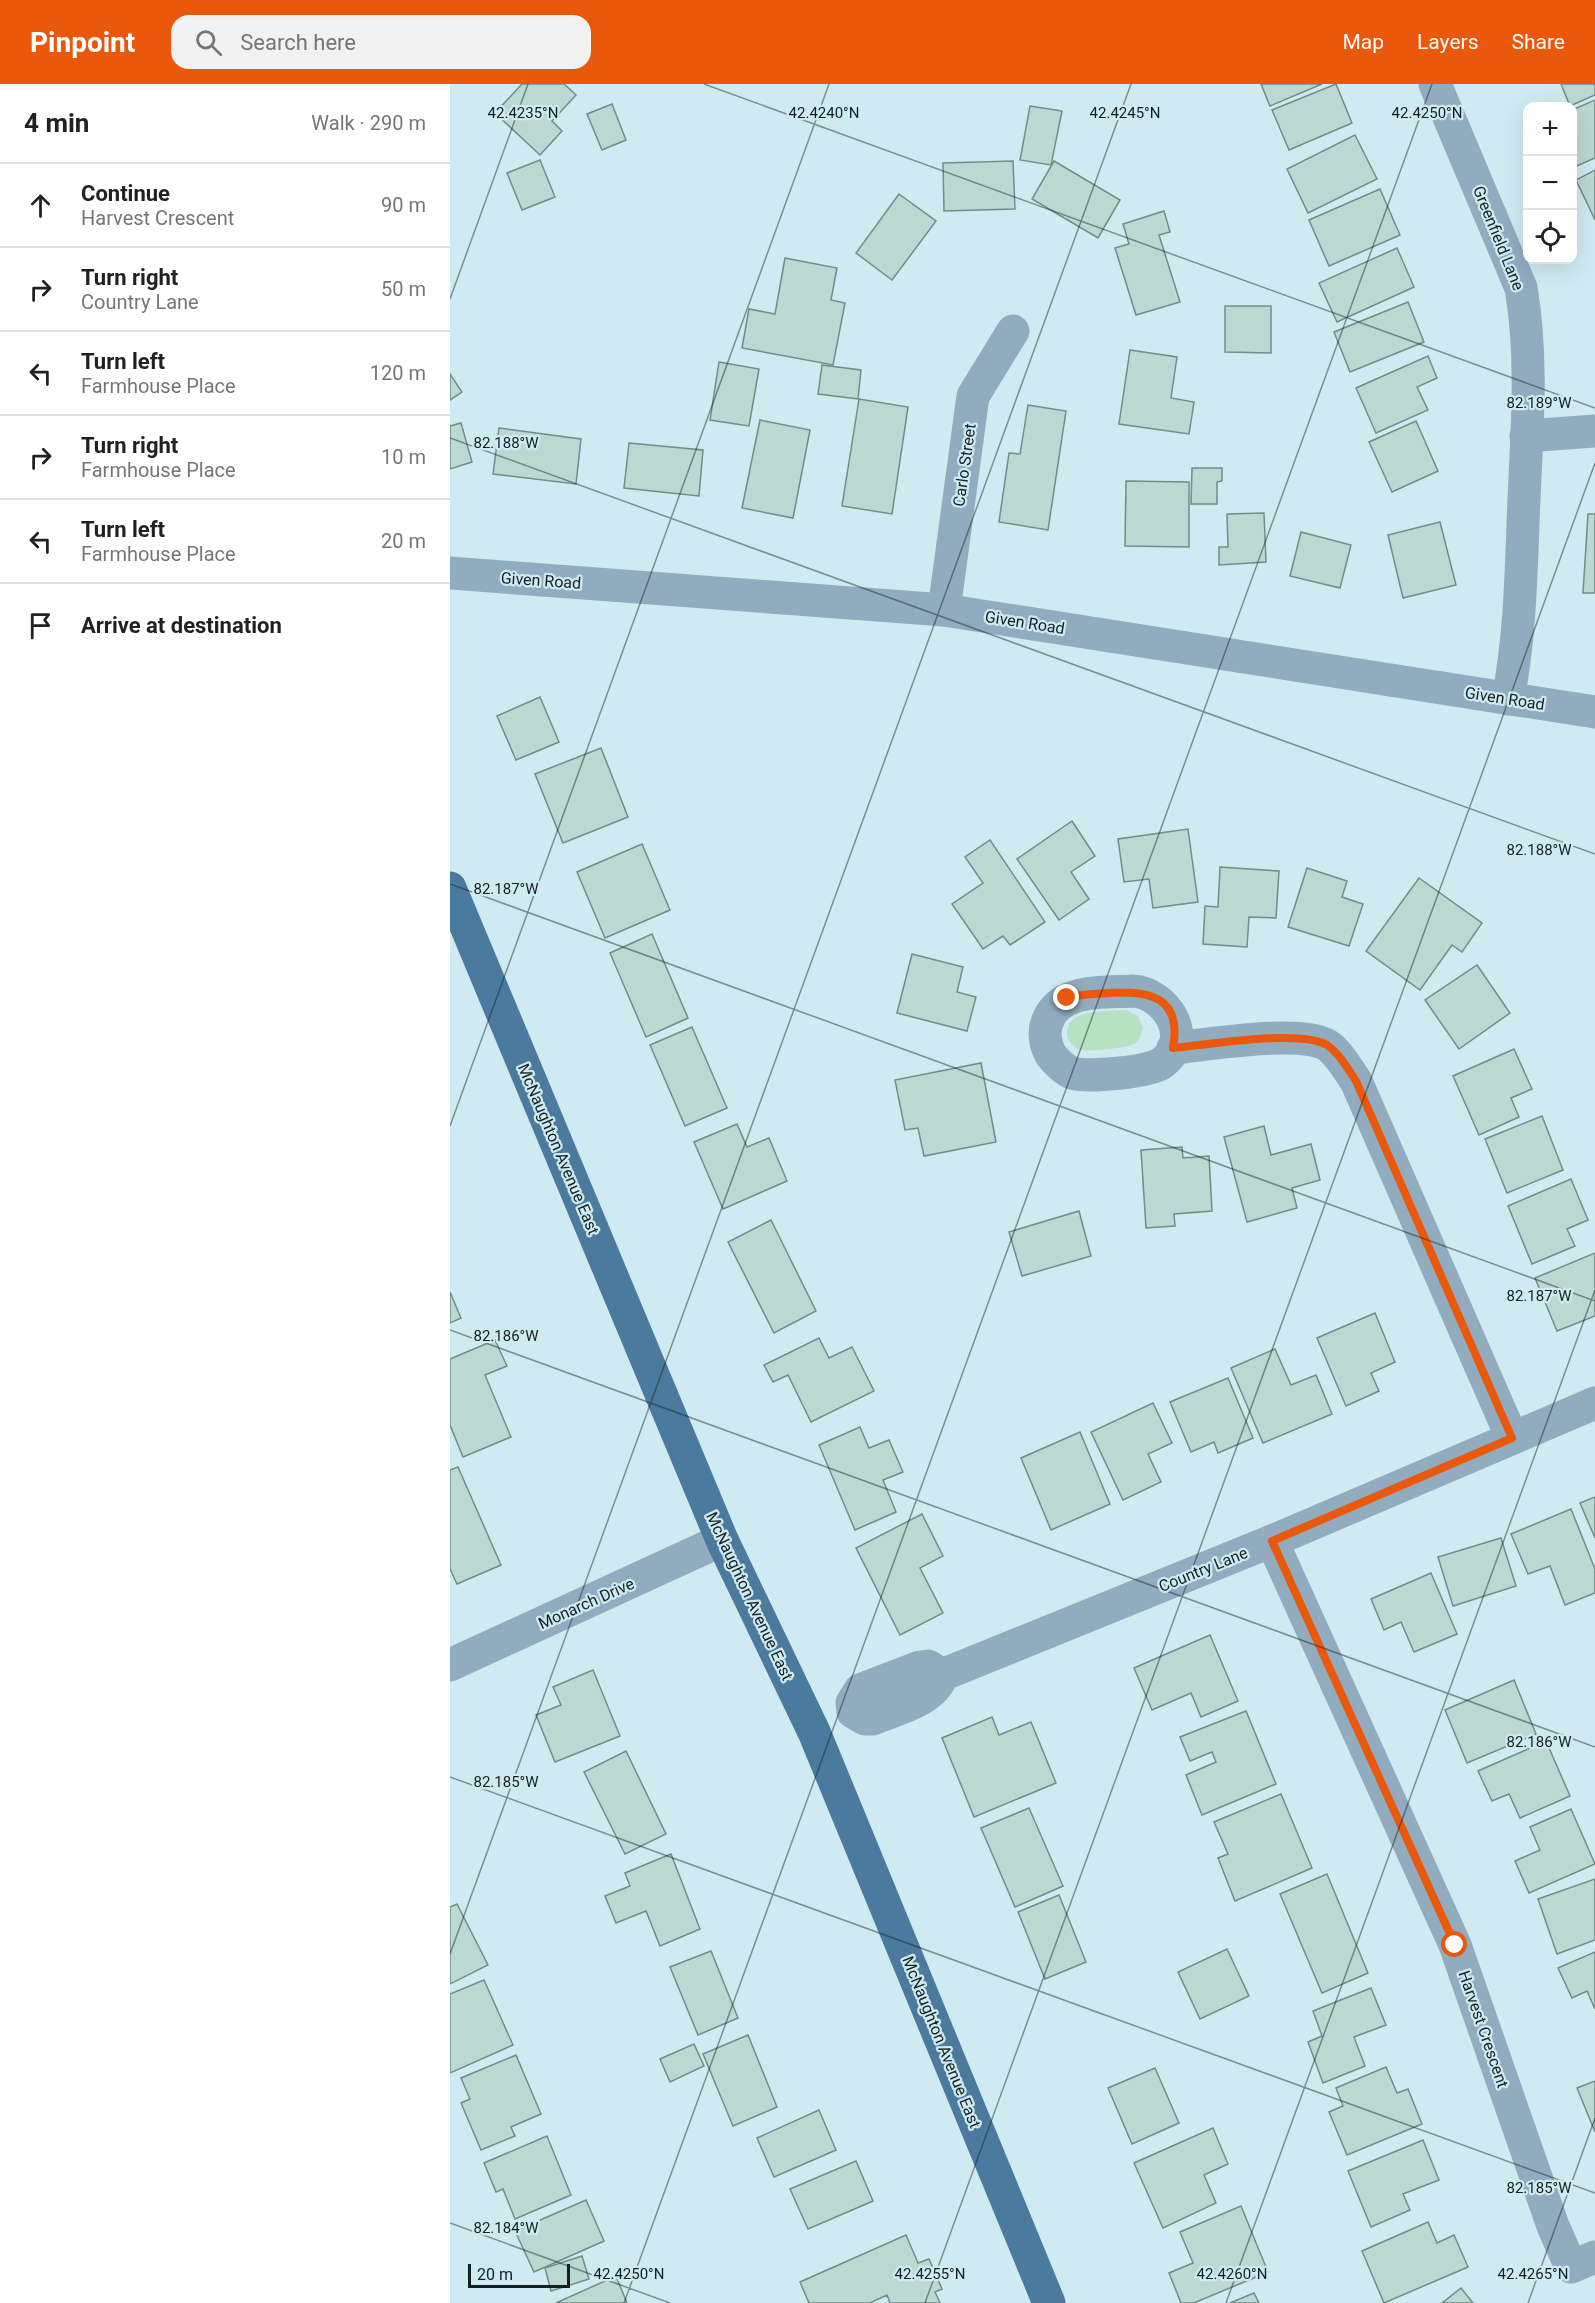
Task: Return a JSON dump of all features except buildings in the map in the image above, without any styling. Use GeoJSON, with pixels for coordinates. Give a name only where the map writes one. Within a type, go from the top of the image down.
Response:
{"type":"FeatureCollection","features":[{"type":"Feature","properties":{"kind":"main road","name":"McNaughton Avenue East"},"geometry":{"type":"LineString","coordinates":[[450,888],[722,1540],[814,1732],[1049,2303]]}},
{"type":"Feature","properties":{"kind":"street","name":"Greenfield Lane"},"geometry":{"type":"LineString","coordinates":[[1435,84],[1521,288],[1527,321],[1526,436],[1518,649],[1508,699]]}},
{"type":"Feature","properties":{"kind":"street","name":"Carlo Street"},"geometry":{"type":"LineString","coordinates":[[944,609],[973,396],[1013,332]]}},
{"type":"Feature","properties":{"kind":"street"},"geometry":{"type":"LineString","coordinates":[[1526,436],[1595,431]]}},
{"type":"Feature","properties":{"kind":"street","name":"Given Road"},"geometry":{"type":"LineString","coordinates":[[450,573],[944,609],[1595,712]]}},
{"type":"Feature","properties":{"kind":"street"},"geometry":{"type":"LineString","coordinates":[[1173,1048],[1285,1038],[1307,1039],[1326,1045],[1340,1059],[1356,1081],[1512,1438]]}},
{"type":"Feature","properties":{"kind":"street","name":"Country Lane"},"geometry":{"type":"LineString","coordinates":[[814,1732],[853,1712],[865,1719],[873,1719],[927,1696],[940,1684],[942,1675],[1272,1541],[1595,1403]]}},
{"type":"Feature","properties":{"kind":"street","name":"Monarch Drive"},"geometry":{"type":"LineString","coordinates":[[450,1665],[722,1540]]}},
{"type":"Feature","properties":{"kind":"street","name":"Harvest Crescent"},"geometry":{"type":"LineString","coordinates":[[1272,1541],[1455,1945],[1553,2226],[1571,2267],[1595,2257]]}},
{"type":"Feature","properties":{"kind":"green space"},"geometry":{"type":"Polygon","coordinates":[[[1126,1010],[1138,1016],[1143,1028],[1139,1039],[1134,1044],[1106,1050],[1082,1050],[1074,1047],[1068,1039],[1068,1026],[1080,1015],[1099,1011],[1126,1010]]]}},
{"type":"Feature","properties":{"kind":"route"},"geometry":{"type":"LineString","coordinates":[[1067,998],[1077,995],[1133,991],[1143,992],[1156,998],[1172,1014],[1175,1023],[1173,1048],[1285,1038],[1307,1039],[1326,1045],[1356,1081],[1512,1438],[1272,1541],[1455,1945]]}}]}
